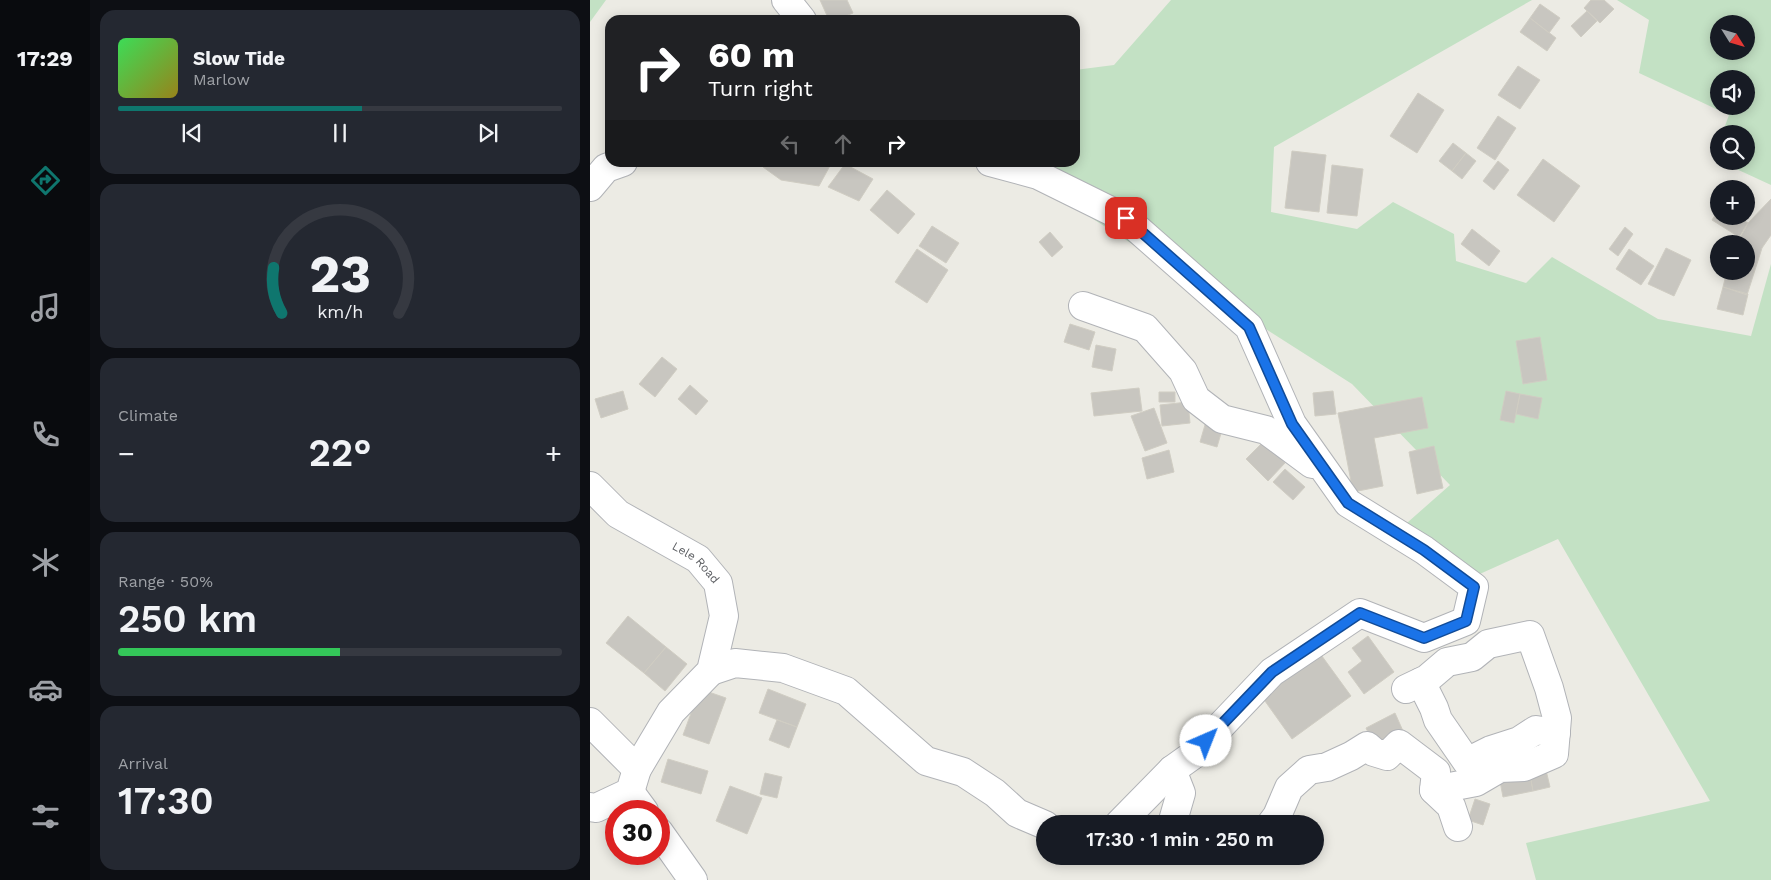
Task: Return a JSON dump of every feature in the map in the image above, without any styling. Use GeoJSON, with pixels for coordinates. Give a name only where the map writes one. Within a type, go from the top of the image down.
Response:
{"type":"FeatureCollection","features":[{"type":"Feature","properties":{"kind":"street"},"geometry":{"type":"LineString","coordinates":[[785,15],[786,0]]}},
{"type":"Feature","properties":{"kind":"street"},"geometry":{"type":"LineString","coordinates":[[786,0],[798,15]]}},
{"type":"Feature","properties":{"kind":"street"},"geometry":{"type":"LineString","coordinates":[[590,187],[609,167]]}},
{"type":"Feature","properties":{"kind":"street"},"geometry":{"type":"LineString","coordinates":[[1008,167],[1038,175],[1126,218],[1249,327],[1292,424],[1348,503],[1424,550],[1474,587],[1466,621],[1424,638],[1360,613],[1272,672],[1193,755],[1172,770],[1128,815]]}},
{"type":"Feature","properties":{"kind":"street"},"geometry":{"type":"LineString","coordinates":[[1083,306],[1145,328],[1183,371],[1196,399],[1222,419],[1266,430],[1331,478]]}},
{"type":"Feature","properties":{"kind":"street","name":"Lele Road"},"geometry":{"type":"LineString","coordinates":[[590,486],[618,514],[698,560],[718,583],[724,616],[710,672]]}},
{"type":"Feature","properties":{"kind":"street"},"geometry":{"type":"LineString","coordinates":[[1434,790],[1476,782],[1500,768],[1524,767],[1554,754],[1556,733],[1557,718],[1549,688],[1530,635],[1488,644],[1472,657],[1447,662],[1413,686],[1434,708],[1438,720],[1466,762],[1491,750],[1519,741],[1536,730],[1556,733]]}},
{"type":"Feature","properties":{"kind":"street"},"geometry":{"type":"LineString","coordinates":[[590,807],[596,808],[637,791],[671,712],[710,672],[735,663],[783,668],[846,691],[926,761],[963,772],[994,793],[1017,813],[1036,821]]}},
{"type":"Feature","properties":{"kind":"street"},"geometry":{"type":"LineString","coordinates":[[590,722],[637,791]]}},
{"type":"Feature","properties":{"kind":"street"},"geometry":{"type":"LineString","coordinates":[[1277,815],[1289,788],[1309,770],[1327,767],[1367,746],[1374,752],[1387,756],[1399,744],[1436,772],[1434,790]]}},
{"type":"Feature","properties":{"kind":"street"},"geometry":{"type":"LineString","coordinates":[[1172,770],[1181,793],[1175,815]]}},
{"type":"Feature","properties":{"kind":"street"},"geometry":{"type":"LineString","coordinates":[[1434,790],[1451,806],[1458,826]]}},
{"type":"Feature","properties":{"kind":"street"},"geometry":{"type":"LineString","coordinates":[[670,848],[693,880]]}},
{"type":"Feature","properties":{"kind":"green space"},"geometry":{"type":"Polygon","coordinates":[[[590,0],[606,0],[590,22],[590,0]]]}},
{"type":"Feature","properties":{"kind":"green space"},"geometry":{"type":"Polygon","coordinates":[[[1171,0],[1532,0],[1274,147],[1271,212],[1357,229],[1393,202],[1454,234],[1456,261],[1526,283],[1552,257],[1658,319],[1751,336],[1771,264],[1771,880],[1536,880],[1526,843],[1710,801],[1558,539],[1473,577],[1399,530],[1450,485],[1352,384],[1035,182],[1017,167],[1080,167],[1080,69],[1114,65],[1171,0]]]}},
{"type":"Feature","properties":{"kind":"green space"},"geometry":{"type":"Polygon","coordinates":[[[1617,0],[1771,0],[1771,185],[1738,170],[1755,170],[1755,125],[1725,125],[1729,115],[1755,115],[1755,70],[1710,70],[1710,106],[1639,73],[1649,20],[1617,0]]]}},
{"type":"Feature","properties":{"kind":"building"},"geometry":{"type":"Polygon","coordinates":[[[820,0],[847,0],[853,13],[848,15],[827,15],[820,0]]]}},
{"type":"Feature","properties":{"kind":"building"},"geometry":{"type":"Polygon","coordinates":[[[1591,0],[1604,0],[1614,9],[1600,23],[1584,8],[1591,0]]]}},
{"type":"Feature","properties":{"kind":"building"},"geometry":{"type":"Polygon","coordinates":[[[1540,4],[1560,18],[1549,33],[1530,18],[1540,4]]]}},
{"type":"Feature","properties":{"kind":"building"},"geometry":{"type":"Polygon","coordinates":[[[1587,11],[1597,21],[1581,37],[1571,26],[1587,11]]]}},
{"type":"Feature","properties":{"kind":"building"},"geometry":{"type":"Polygon","coordinates":[[[1530,18],[1556,38],[1547,51],[1520,32],[1530,18]]]}},
{"type":"Feature","properties":{"kind":"building"},"geometry":{"type":"Polygon","coordinates":[[[1518,66],[1540,80],[1520,109],[1498,95],[1518,66]]]}},
{"type":"Feature","properties":{"kind":"building"},"geometry":{"type":"Polygon","coordinates":[[[1418,93],[1444,110],[1417,153],[1390,136],[1418,93]]]}},
{"type":"Feature","properties":{"kind":"building"},"geometry":{"type":"Polygon","coordinates":[[[1498,116],[1516,128],[1495,160],[1477,148],[1498,116]]]}},
{"type":"Feature","properties":{"kind":"building"},"geometry":{"type":"Polygon","coordinates":[[[1453,143],[1466,153],[1452,171],[1439,161],[1453,143]]]}},
{"type":"Feature","properties":{"kind":"building"},"geometry":{"type":"Polygon","coordinates":[[[1292,151],[1326,155],[1319,212],[1285,208],[1292,151]]]}},
{"type":"Feature","properties":{"kind":"building"},"geometry":{"type":"Polygon","coordinates":[[[1466,153],[1476,161],[1462,179],[1452,171],[1466,153]]]}},
{"type":"Feature","properties":{"kind":"building"},"geometry":{"type":"Polygon","coordinates":[[[1543,159],[1580,186],[1554,222],[1517,195],[1543,159]]]}},
{"type":"Feature","properties":{"kind":"building"},"geometry":{"type":"Polygon","coordinates":[[[1498,161],[1509,170],[1494,190],[1483,181],[1498,161]]]}},
{"type":"Feature","properties":{"kind":"building"},"geometry":{"type":"Polygon","coordinates":[[[1332,165],[1363,169],[1357,216],[1327,213],[1332,165]]]}},
{"type":"Feature","properties":{"kind":"building"},"geometry":{"type":"Polygon","coordinates":[[[763,167],[829,167],[819,186],[781,180],[763,167]]]}},
{"type":"Feature","properties":{"kind":"building"},"geometry":{"type":"Polygon","coordinates":[[[843,167],[851,167],[873,179],[859,201],[828,187],[843,167]]]}},
{"type":"Feature","properties":{"kind":"building"},"geometry":{"type":"Polygon","coordinates":[[[887,190],[915,214],[898,234],[870,210],[887,190]]]}},
{"type":"Feature","properties":{"kind":"building"},"geometry":{"type":"Polygon","coordinates":[[[1771,199],[1771,235],[1762,248],[1755,270],[1755,235],[1742,235],[1747,225],[1755,225],[1755,216],[1771,199]]]}},
{"type":"Feature","properties":{"kind":"building"},"geometry":{"type":"Polygon","coordinates":[[[1720,225],[1747,225],[1740,235],[1736,235],[1720,225]]]}},
{"type":"Feature","properties":{"kind":"building"},"geometry":{"type":"Polygon","coordinates":[[[932,226],[959,243],[946,263],[919,246],[932,226]]]}},
{"type":"Feature","properties":{"kind":"building"},"geometry":{"type":"Polygon","coordinates":[[[1625,227],[1633,234],[1618,256],[1609,249],[1625,227]]]}},
{"type":"Feature","properties":{"kind":"building"},"geometry":{"type":"Polygon","coordinates":[[[1472,229],[1500,251],[1489,266],[1461,244],[1472,229]]]}},
{"type":"Feature","properties":{"kind":"building"},"geometry":{"type":"Polygon","coordinates":[[[1050,232],[1063,247],[1052,257],[1039,242],[1050,232]]]}},
{"type":"Feature","properties":{"kind":"building"},"geometry":{"type":"Polygon","coordinates":[[[1666,248],[1691,260],[1674,296],[1648,284],[1666,248]]]}},
{"type":"Feature","properties":{"kind":"building"},"geometry":{"type":"Polygon","coordinates":[[[917,249],[948,270],[927,303],[895,282],[917,249]]]}},
{"type":"Feature","properties":{"kind":"building"},"geometry":{"type":"Polygon","coordinates":[[[1629,249],[1654,266],[1641,285],[1616,269],[1629,249]]]}},
{"type":"Feature","properties":{"kind":"building"},"geometry":{"type":"Polygon","coordinates":[[[1725,280],[1752,280],[1747,295],[1723,287],[1725,280]]]}},
{"type":"Feature","properties":{"kind":"building"},"geometry":{"type":"Polygon","coordinates":[[[1723,287],[1748,294],[1743,315],[1717,309],[1723,287]]]}},
{"type":"Feature","properties":{"kind":"building"},"geometry":{"type":"Polygon","coordinates":[[[1070,324],[1095,332],[1089,350],[1064,342],[1070,324]]]}},
{"type":"Feature","properties":{"kind":"building"},"geometry":{"type":"Polygon","coordinates":[[[1540,337],[1547,380],[1523,384],[1516,341],[1540,337]]]}},
{"type":"Feature","properties":{"kind":"building"},"geometry":{"type":"Polygon","coordinates":[[[1096,345],[1116,349],[1112,371],[1092,367],[1096,345]]]}},
{"type":"Feature","properties":{"kind":"building"},"geometry":{"type":"Polygon","coordinates":[[[662,357],[677,369],[655,397],[639,384],[662,357]]]}},
{"type":"Feature","properties":{"kind":"building"},"geometry":{"type":"Polygon","coordinates":[[[690,385],[708,401],[696,415],[678,399],[690,385]]]}},
{"type":"Feature","properties":{"kind":"building"},"geometry":{"type":"Polygon","coordinates":[[[1139,388],[1142,411],[1094,416],[1091,393],[1139,388]]]}},
{"type":"Feature","properties":{"kind":"building"},"geometry":{"type":"Polygon","coordinates":[[[623,391],[628,409],[601,418],[595,399],[623,391]]]}},
{"type":"Feature","properties":{"kind":"building"},"geometry":{"type":"Polygon","coordinates":[[[1333,391],[1336,414],[1315,416],[1313,393],[1333,391]]]}},
{"type":"Feature","properties":{"kind":"building"},"geometry":{"type":"Polygon","coordinates":[[[1506,391],[1520,394],[1514,423],[1500,420],[1506,391]]]}},
{"type":"Feature","properties":{"kind":"building"},"geometry":{"type":"Polygon","coordinates":[[[1159,392],[1175,392],[1175,402],[1159,402],[1159,392]]]}},
{"type":"Feature","properties":{"kind":"building"},"geometry":{"type":"Polygon","coordinates":[[[1520,394],[1542,398],[1538,419],[1516,414],[1520,394]]]}},
{"type":"Feature","properties":{"kind":"building"},"geometry":{"type":"Polygon","coordinates":[[[1422,397],[1428,428],[1374,438],[1383,486],[1353,492],[1338,413],[1422,397]]]}},
{"type":"Feature","properties":{"kind":"building"},"geometry":{"type":"Polygon","coordinates":[[[1188,402],[1190,423],[1162,426],[1160,405],[1188,402]]]}},
{"type":"Feature","properties":{"kind":"building"},"geometry":{"type":"Polygon","coordinates":[[[1154,408],[1167,443],[1145,451],[1131,416],[1154,408]]]}},
{"type":"Feature","properties":{"kind":"building"},"geometry":{"type":"Polygon","coordinates":[[[1207,418],[1224,423],[1217,447],[1200,442],[1207,418]]]}},
{"type":"Feature","properties":{"kind":"building"},"geometry":{"type":"Polygon","coordinates":[[[1264,441],[1285,463],[1268,481],[1246,459],[1264,441]]]}},
{"type":"Feature","properties":{"kind":"building"},"geometry":{"type":"Polygon","coordinates":[[[1434,446],[1443,488],[1417,494],[1409,452],[1434,446]]]}},
{"type":"Feature","properties":{"kind":"building"},"geometry":{"type":"Polygon","coordinates":[[[1169,450],[1174,472],[1147,479],[1142,458],[1169,450]]]}},
{"type":"Feature","properties":{"kind":"building"},"geometry":{"type":"Polygon","coordinates":[[[1285,469],[1305,487],[1293,500],[1273,482],[1285,469]]]}},
{"type":"Feature","properties":{"kind":"building"},"geometry":{"type":"Polygon","coordinates":[[[628,616],[666,647],[644,673],[606,643],[628,616]]]}},
{"type":"Feature","properties":{"kind":"building"},"geometry":{"type":"Polygon","coordinates":[[[1368,636],[1394,672],[1364,694],[1348,672],[1362,661],[1352,648],[1368,636]]]}},
{"type":"Feature","properties":{"kind":"building"},"geometry":{"type":"Polygon","coordinates":[[[666,647],[687,664],[665,691],[644,673],[666,647]]]}},
{"type":"Feature","properties":{"kind":"building"},"geometry":{"type":"Polygon","coordinates":[[[1319,652],[1351,696],[1292,739],[1260,694],[1319,652]]]}},
{"type":"Feature","properties":{"kind":"building"},"geometry":{"type":"Polygon","coordinates":[[[700,689],[726,698],[709,744],[683,735],[700,689]]]}},
{"type":"Feature","properties":{"kind":"building"},"geometry":{"type":"Polygon","coordinates":[[[768,689],[806,704],[797,727],[759,713],[768,689]]]}},
{"type":"Feature","properties":{"kind":"building"},"geometry":{"type":"Polygon","coordinates":[[[1395,713],[1403,731],[1374,745],[1366,728],[1395,713]]]}},
{"type":"Feature","properties":{"kind":"building"},"geometry":{"type":"Polygon","coordinates":[[[777,720],[797,727],[789,748],[769,740],[777,720]]]}},
{"type":"Feature","properties":{"kind":"building"},"geometry":{"type":"Polygon","coordinates":[[[668,759],[708,771],[701,794],[661,782],[668,759]]]}},
{"type":"Feature","properties":{"kind":"building"},"geometry":{"type":"Polygon","coordinates":[[[1545,766],[1550,787],[1533,791],[1529,769],[1545,766]]]}},
{"type":"Feature","properties":{"kind":"building"},"geometry":{"type":"Polygon","coordinates":[[[1529,769],[1533,791],[1503,797],[1499,776],[1529,769]]]}},
{"type":"Feature","properties":{"kind":"building"},"geometry":{"type":"Polygon","coordinates":[[[765,773],[782,777],[777,798],[760,794],[765,773]]]}},
{"type":"Feature","properties":{"kind":"building"},"geometry":{"type":"Polygon","coordinates":[[[730,786],[762,798],[747,834],[716,821],[730,786]]]}},
{"type":"Feature","properties":{"kind":"building"},"geometry":{"type":"Polygon","coordinates":[[[1475,799],[1490,804],[1483,825],[1468,820],[1475,799]]]}},
{"type":"Feature","properties":{"kind":"route"},"geometry":{"type":"LineString","coordinates":[[1126,218],[1249,327],[1292,424],[1348,503],[1424,550],[1474,587],[1466,621],[1424,638],[1360,613],[1272,672],[1206,741]]}}]}
